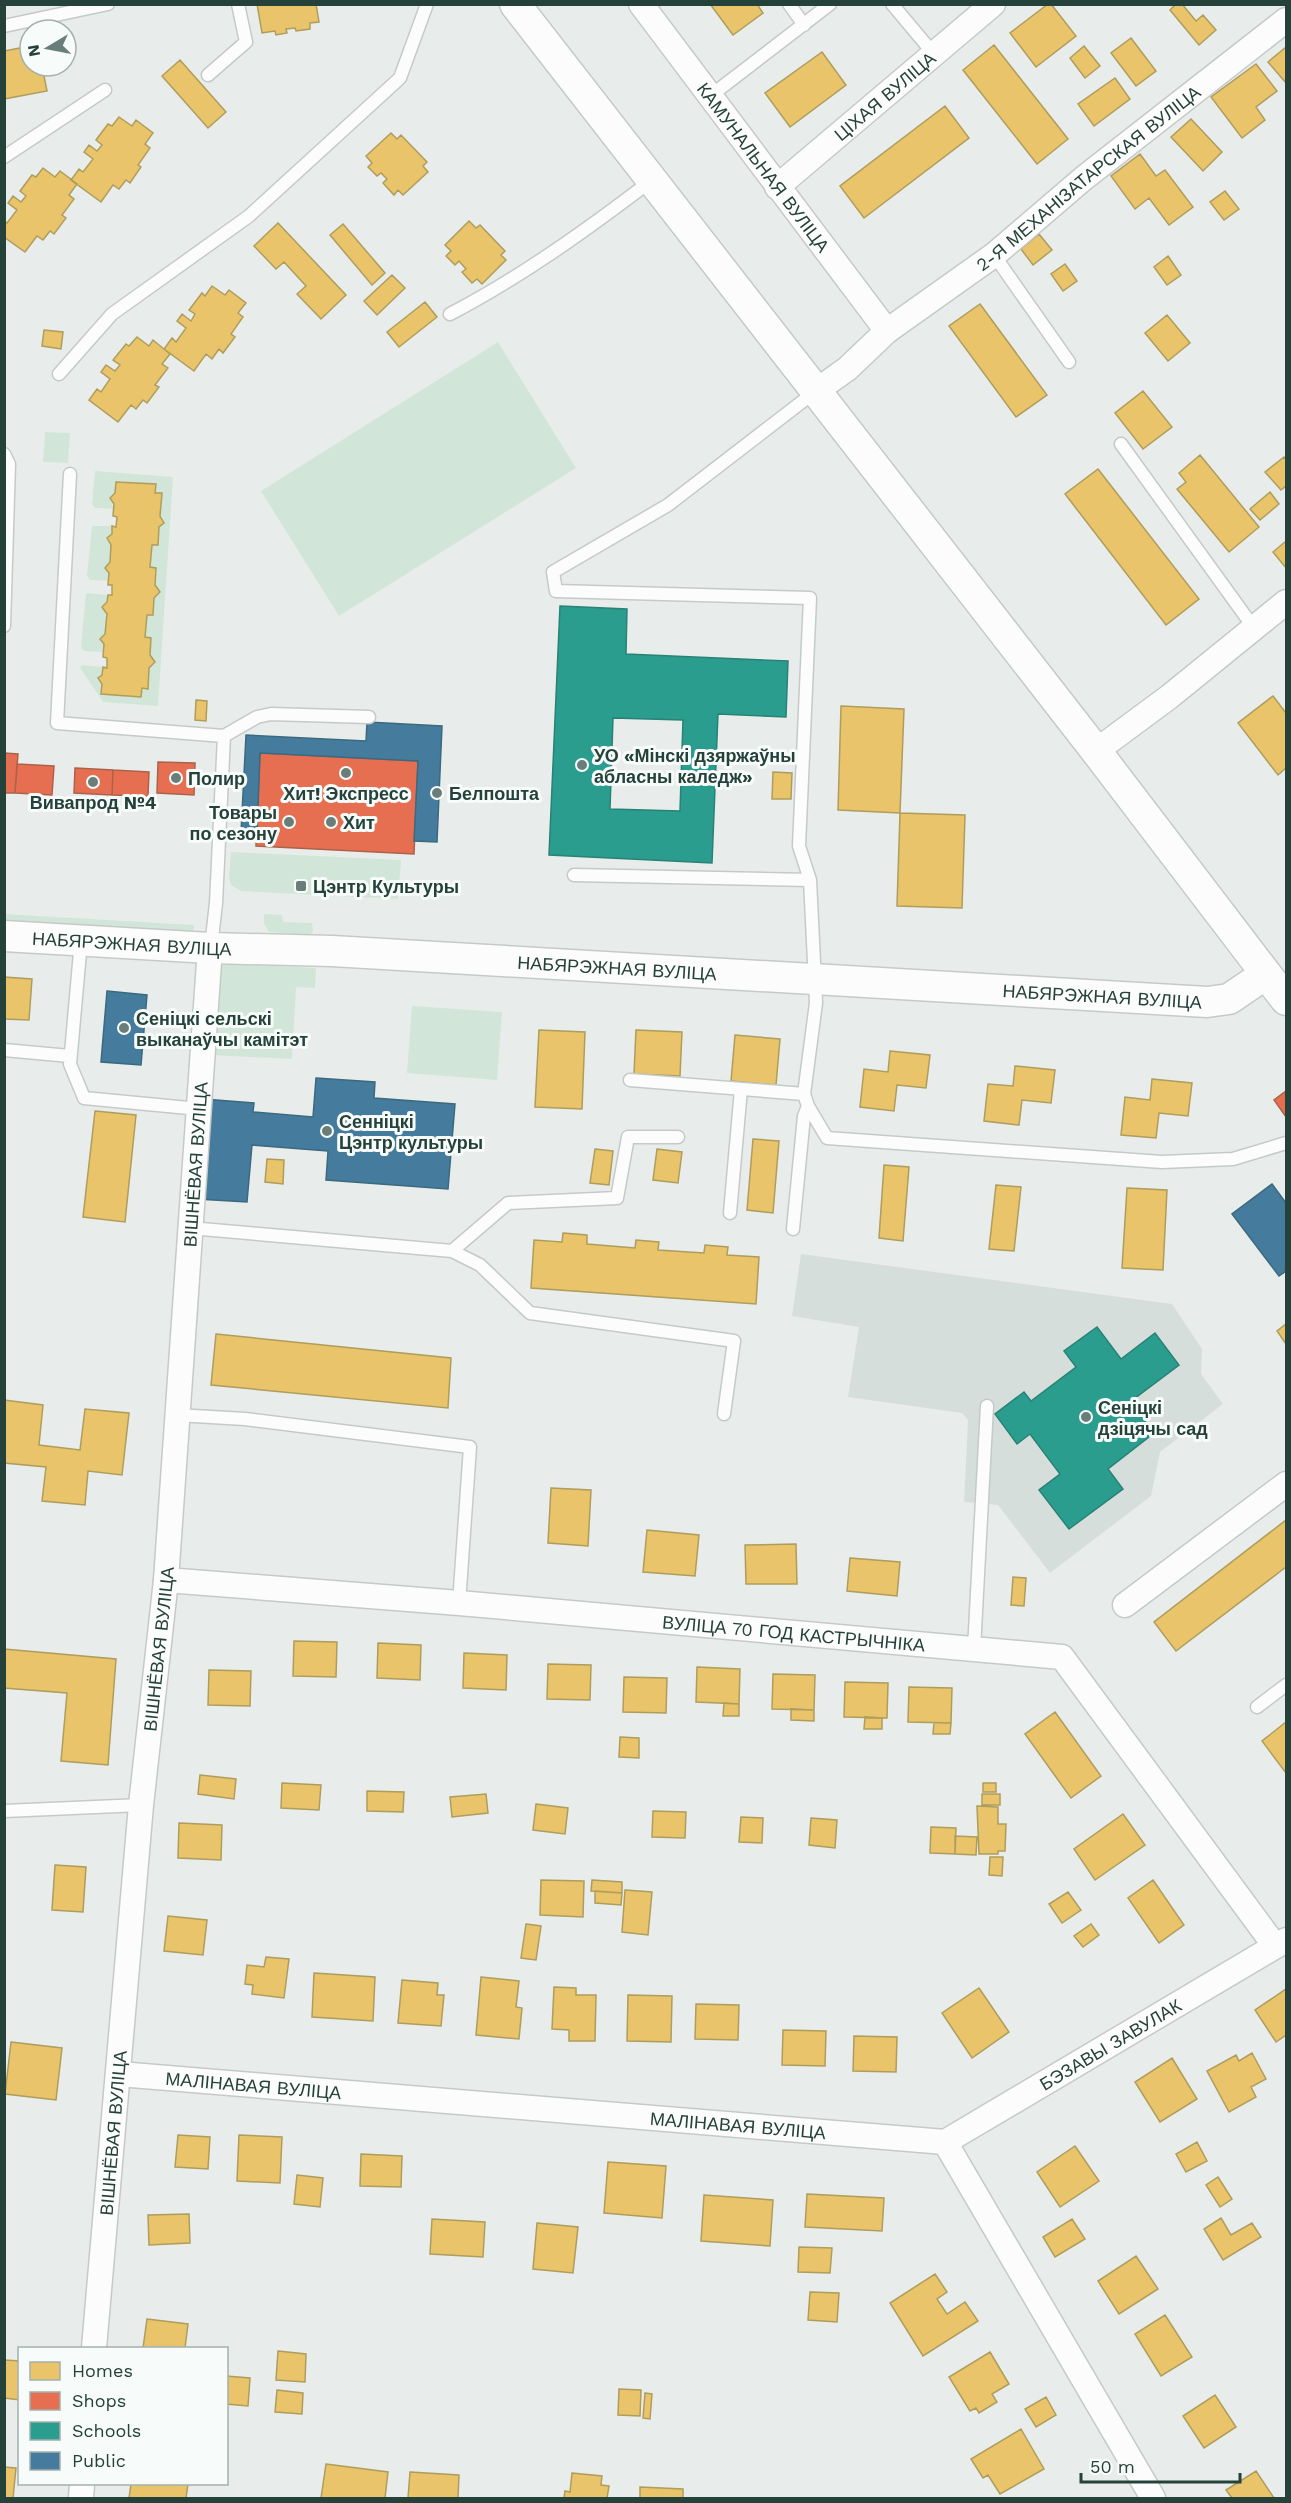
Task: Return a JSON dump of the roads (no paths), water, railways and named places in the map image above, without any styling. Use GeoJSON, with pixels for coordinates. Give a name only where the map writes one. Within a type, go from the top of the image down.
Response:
{"type":"FeatureCollection","features":[{"type":"Feature","properties":{"kind":"street"},"geometry":{"type":"LineString","coordinates":[[515,4],[1287,1000]]}},
{"type":"Feature","properties":{"kind":"street","name":"КАМУНАЛЬНАЯ ВУЛІЦА"},"geometry":{"type":"LineString","coordinates":[[641,4],[709,98],[887,331]]}},
{"type":"Feature","properties":{"kind":"street","name":"ЦІХАЯ ВУЛІЦА"},"geometry":{"type":"LineString","coordinates":[[777,187],[993,4]]}},
{"type":"Feature","properties":{"kind":"street","name":"2-Я МЕХАНІЗАТАРСКАЯ ВУЛІЦА"},"geometry":{"type":"LineString","coordinates":[[816,391],[847,369],[887,331],[994,255],[1084,178],[1287,20]]}},
{"type":"Feature","properties":{"kind":"street"},"geometry":{"type":"LineString","coordinates":[[1096,751],[1169,697],[1287,602]]}},
{"type":"Feature","properties":{"kind":"street","name":"НАБЯРЭЖНАЯ ВУЛІЦА"},"geometry":{"type":"LineString","coordinates":[[4,936],[210,948],[332,951],[1207,1002],[1229,999],[1266,974]]}},
{"type":"Feature","properties":{"kind":"street","name":"ВІШНЁВАЯ ВУЛІЦА"},"geometry":{"type":"LineString","coordinates":[[94,2347],[141,1804],[166,1580],[210,948]]}},
{"type":"Feature","properties":{"kind":"street"},"geometry":{"type":"LineString","coordinates":[[1125,1605],[1287,1484]]}},
{"type":"Feature","properties":{"kind":"street","name":"ВУЛІЦА 70 ГОД КАСТРЫЧНІКА"},"geometry":{"type":"LineString","coordinates":[[166,1580],[459,1603],[1062,1657],[1281,1943]]}},
{"type":"Feature","properties":{"kind":"street","name":"БЭЗАВЫ ЗАВУЛАК"},"geometry":{"type":"LineString","coordinates":[[945,2142],[1281,1943]]}},
{"type":"Feature","properties":{"kind":"street","name":"МАЛІНАВАЯ ВУЛІЦА"},"geometry":{"type":"LineString","coordinates":[[119,2074],[945,2142]]}},
{"type":"Feature","properties":{"kind":"street"},"geometry":{"type":"LineString","coordinates":[[945,2142],[1153,2499]]}},
{"type":"Feature","properties":{"kind":"lane"},"geometry":{"type":"LineString","coordinates":[[4,26],[108,4]]}},
{"type":"Feature","properties":{"kind":"lane"},"geometry":{"type":"LineString","coordinates":[[208,75],[246,42],[238,4]]}},
{"type":"Feature","properties":{"kind":"lane"},"geometry":{"type":"LineString","coordinates":[[59,374],[112,314],[249,216],[400,78],[427,4]]}},
{"type":"Feature","properties":{"kind":"lane"},"geometry":{"type":"LineString","coordinates":[[789,4],[804,25]]}},
{"type":"Feature","properties":{"kind":"lane"},"geometry":{"type":"LineString","coordinates":[[709,98],[830,4]]}},
{"type":"Feature","properties":{"kind":"lane"},"geometry":{"type":"LineString","coordinates":[[892,4],[933,53]]}},
{"type":"Feature","properties":{"kind":"lane"},"geometry":{"type":"LineString","coordinates":[[4,157],[105,90]]}},
{"type":"Feature","properties":{"kind":"lane"},"geometry":{"type":"LineString","coordinates":[[450,314],[482,297],[603,218],[652,180]]}},
{"type":"Feature","properties":{"kind":"lane"},"geometry":{"type":"LineString","coordinates":[[994,255],[1069,362]]}},
{"type":"Feature","properties":{"kind":"lane"},"geometry":{"type":"LineString","coordinates":[[793,1229],[816,1003],[810,880],[799,846],[810,598],[556,591],[553,572],[668,505],[816,391]]}},
{"type":"Feature","properties":{"kind":"lane"},"geometry":{"type":"LineString","coordinates":[[1121,444],[1254,628]]}},
{"type":"Feature","properties":{"kind":"lane"},"geometry":{"type":"LineString","coordinates":[[4,454],[9,464],[4,626]]}},
{"type":"Feature","properties":{"kind":"lane"},"geometry":{"type":"LineString","coordinates":[[70,474],[57,723],[224,736],[257,717],[271,714],[369,717]]}},
{"type":"Feature","properties":{"kind":"lane"},"geometry":{"type":"LineString","coordinates":[[210,948],[216,903],[224,736]]}},
{"type":"Feature","properties":{"kind":"lane"},"geometry":{"type":"LineString","coordinates":[[574,875],[810,880]]}},
{"type":"Feature","properties":{"kind":"lane"},"geometry":{"type":"LineString","coordinates":[[81,941],[70,1064],[84,1098],[199,1109]]}},
{"type":"Feature","properties":{"kind":"lane"},"geometry":{"type":"LineString","coordinates":[[4,1050],[70,1056]]}},
{"type":"Feature","properties":{"kind":"lane"},"geometry":{"type":"LineString","coordinates":[[630,1080],[741,1089],[806,1100]]}},
{"type":"Feature","properties":{"kind":"lane"},"geometry":{"type":"LineString","coordinates":[[730,1213],[741,1089]]}},
{"type":"Feature","properties":{"kind":"lane"},"geometry":{"type":"LineString","coordinates":[[806,1100],[827,1137],[1162,1162],[1233,1159],[1287,1143]]}},
{"type":"Feature","properties":{"kind":"lane"},"geometry":{"type":"LineString","coordinates":[[452,1251],[508,1203],[617,1198],[628,1137],[678,1137]]}},
{"type":"Feature","properties":{"kind":"lane"},"geometry":{"type":"LineString","coordinates":[[190,1228],[452,1251],[480,1265],[530,1313],[734,1341],[724,1414]]}},
{"type":"Feature","properties":{"kind":"lane"},"geometry":{"type":"LineString","coordinates":[[974,1649],[987,1406]]}},
{"type":"Feature","properties":{"kind":"lane"},"geometry":{"type":"LineString","coordinates":[[177,1415],[244,1419],[470,1447],[459,1603]]}},
{"type":"Feature","properties":{"kind":"lane"},"geometry":{"type":"LineString","coordinates":[[1257,1707],[1287,1685]]}},
{"type":"Feature","properties":{"kind":"lane"},"geometry":{"type":"LineString","coordinates":[[4,1811],[141,1804]]}},
{"type":"Feature","properties":{"kind":"place","name":"УО «Мінскі дзяржаўны абласны каледж»"},"geometry":{"type":"Point","coordinates":[582,765]}},
{"type":"Feature","properties":{"kind":"place","name":"Хит! Экспресс"},"geometry":{"type":"Point","coordinates":[346,773]}},
{"type":"Feature","properties":{"kind":"place","name":"Полир"},"geometry":{"type":"Point","coordinates":[176,778]}},
{"type":"Feature","properties":{"kind":"place","name":"Вивапрод №4"},"geometry":{"type":"Point","coordinates":[93,782]}},
{"type":"Feature","properties":{"kind":"place","name":"Белпошта"},"geometry":{"type":"Point","coordinates":[437,793]}},
{"type":"Feature","properties":{"kind":"place","name":"Товары по сезону"},"geometry":{"type":"Point","coordinates":[289,822]}},
{"type":"Feature","properties":{"kind":"place","name":"Хит"},"geometry":{"type":"Point","coordinates":[331,822]}},
{"type":"Feature","properties":{"kind":"place","name":"Цэнтр Культуры"},"geometry":{"type":"Point","coordinates":[301,886]}},
{"type":"Feature","properties":{"kind":"place","name":"Сеніцкі сельскі выканаўчы камітэт"},"geometry":{"type":"Point","coordinates":[124,1028]}},
{"type":"Feature","properties":{"kind":"place","name":"Сенніцкі Цэнтр культуры"},"geometry":{"type":"Point","coordinates":[327,1131]}},
{"type":"Feature","properties":{"kind":"place","name":"Сеніцкі дзіцячы сад"},"geometry":{"type":"Point","coordinates":[1086,1417]}}]}
